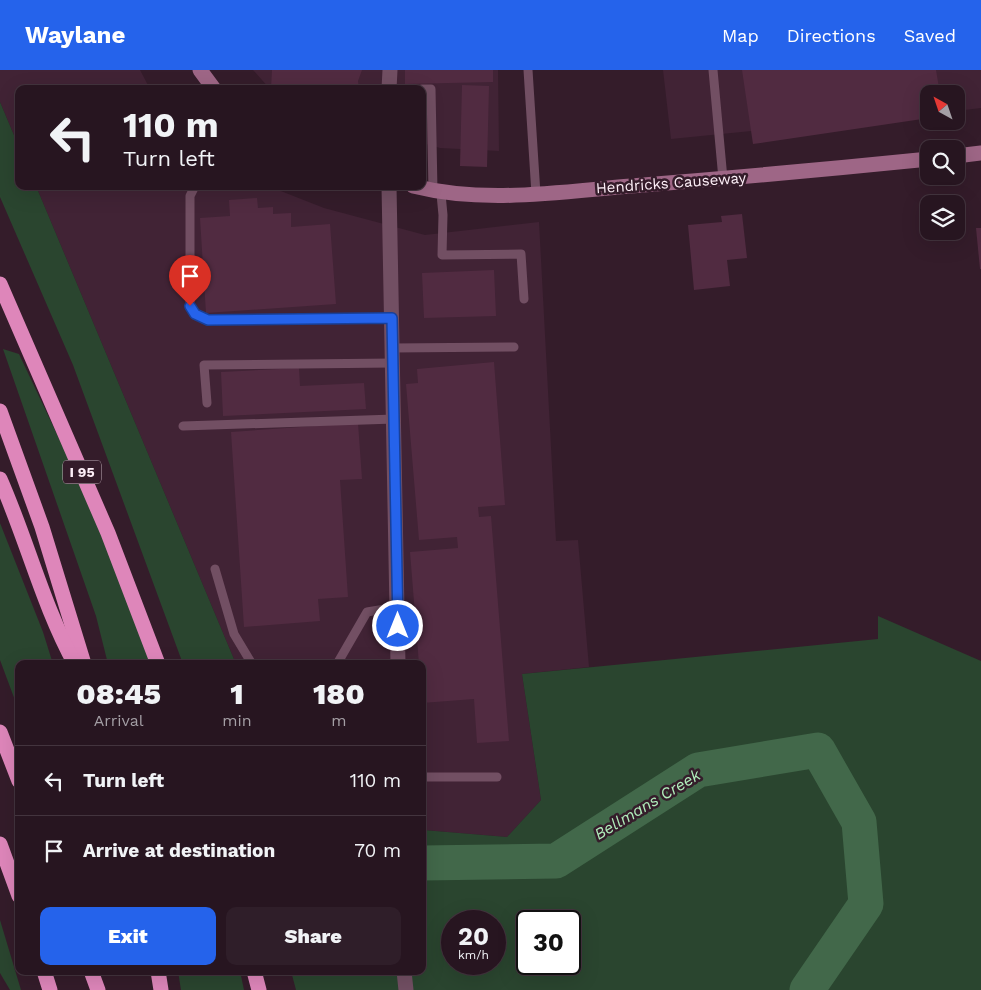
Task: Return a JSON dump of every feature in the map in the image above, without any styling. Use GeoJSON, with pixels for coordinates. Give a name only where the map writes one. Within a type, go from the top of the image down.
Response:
{"type":"FeatureCollection","features":[{"type":"Feature","properties":{"kind":"highway","name":"I 95"},"geometry":{"type":"LineString","coordinates":[[0,284],[108,533],[156,660]]}},
{"type":"Feature","properties":{"kind":"highway"},"geometry":{"type":"LineString","coordinates":[[0,411],[42,527],[83,660]]}},
{"type":"Feature","properties":{"kind":"highway"},"geometry":{"type":"LineString","coordinates":[[0,479],[32,558],[57,632],[74,660]]}},
{"type":"Feature","properties":{"kind":"highway"},"geometry":{"type":"LineString","coordinates":[[0,732],[15,771]]}},
{"type":"Feature","properties":{"kind":"highway"},"geometry":{"type":"LineString","coordinates":[[0,844],[15,885]]}},
{"type":"Feature","properties":{"kind":"highway"},"geometry":{"type":"LineString","coordinates":[[45,975],[50,990]]}},
{"type":"Feature","properties":{"kind":"highway"},"geometry":{"type":"LineString","coordinates":[[92,975],[98,990]]}},
{"type":"Feature","properties":{"kind":"highway"},"geometry":{"type":"LineString","coordinates":[[159,975],[161,990]]}},
{"type":"Feature","properties":{"kind":"highway"},"geometry":{"type":"LineString","coordinates":[[255,975],[259,990]]}},
{"type":"Feature","properties":{"kind":"main road"},"geometry":{"type":"LineString","coordinates":[[200,70],[211,85]]}},
{"type":"Feature","properties":{"kind":"main road"},"geometry":{"type":"LineString","coordinates":[[965,155],[981,153]]}},
{"type":"Feature","properties":{"kind":"main road","name":"Hendricks Causeway"},"geometry":{"type":"LineString","coordinates":[[426,189],[437,192],[486,196],[536,194],[723,179],[920,160]]}},
{"type":"Feature","properties":{"kind":"street"},"geometry":{"type":"LineString","coordinates":[[390,70],[390,85]]}},
{"type":"Feature","properties":{"kind":"street"},"geometry":{"type":"LineString","coordinates":[[389,190],[398,660]]}},
{"type":"Feature","properties":{"kind":"street"},"geometry":{"type":"LineString","coordinates":[[404,975],[406,990]]}},
{"type":"Feature","properties":{"kind":"lane"},"geometry":{"type":"LineString","coordinates":[[528,70],[536,194]]}},
{"type":"Feature","properties":{"kind":"lane"},"geometry":{"type":"LineString","coordinates":[[713,70],[723,179]]}},
{"type":"Feature","properties":{"kind":"lane"},"geometry":{"type":"LineString","coordinates":[[426,89],[431,89],[437,192],[443,215],[442,255],[521,254],[524,299]]}},
{"type":"Feature","properties":{"kind":"lane"},"geometry":{"type":"LineString","coordinates":[[193,190],[190,196],[190,306],[195,314],[203,319],[392,318]]}},
{"type":"Feature","properties":{"kind":"lane"},"geometry":{"type":"LineString","coordinates":[[207,403],[204,366],[393,356],[514,347]]}},
{"type":"Feature","properties":{"kind":"lane"},"geometry":{"type":"LineString","coordinates":[[183,426],[394,419]]}},
{"type":"Feature","properties":{"kind":"lane"},"geometry":{"type":"LineString","coordinates":[[215,569],[234,634],[250,660]]}},
{"type":"Feature","properties":{"kind":"lane"},"geometry":{"type":"LineString","coordinates":[[339,660],[367,612],[397,607]]}},
{"type":"Feature","properties":{"kind":"lane"},"geometry":{"type":"LineString","coordinates":[[426,777],[497,777]]}},
{"type":"Feature","properties":{"kind":"shaded area"},"geometry":{"type":"Polygon","coordinates":[[[0,70],[140,70],[148,85],[15,85],[15,138],[0,102],[0,70]]]}},
{"type":"Feature","properties":{"kind":"shaded area"},"geometry":{"type":"Polygon","coordinates":[[[253,70],[498,70],[499,151],[440,148],[426,144],[426,85],[266,85],[253,70]]]}},
{"type":"Feature","properties":{"kind":"shaded area"},"geometry":{"type":"Polygon","coordinates":[[[663,70],[981,70],[981,108],[965,110],[965,85],[920,85],[920,114],[671,139],[663,70]]]}},
{"type":"Feature","properties":{"kind":"shaded area"},"geometry":{"type":"Polygon","coordinates":[[[38,190],[278,190],[324,208],[425,235],[539,222],[556,541],[578,540],[589,667],[522,674],[541,800],[507,837],[426,830],[426,660],[234,660],[38,190]]]}},
{"type":"Feature","properties":{"kind":"green space"},"geometry":{"type":"Polygon","coordinates":[[[0,102],[15,138],[15,190],[38,190],[234,660],[182,660],[73,365],[0,197],[0,102]]]}},
{"type":"Feature","properties":{"kind":"green space"},"geometry":{"type":"Polygon","coordinates":[[[3,349],[19,354],[133,595],[152,660],[107,660],[96,616],[3,349]]]}},
{"type":"Feature","properties":{"kind":"green space"},"geometry":{"type":"Polygon","coordinates":[[[0,523],[43,632],[52,660],[15,660],[15,700],[0,660],[0,523]]]}},
{"type":"Feature","properties":{"kind":"green space"},"geometry":{"type":"Polygon","coordinates":[[[878,616],[981,661],[981,990],[296,990],[292,975],[426,975],[426,830],[507,837],[541,800],[522,674],[878,639],[878,616]]]}},
{"type":"Feature","properties":{"kind":"green space"},"geometry":{"type":"Polygon","coordinates":[[[0,920],[21,990],[10,990],[0,973],[0,920]]]}},
{"type":"Feature","properties":{"kind":"green space"},"geometry":{"type":"Polygon","coordinates":[[[179,975],[241,975],[244,990],[181,990],[179,975]]]}},
{"type":"Feature","properties":{"kind":"building"},"geometry":{"type":"Polygon","coordinates":[[[272,70],[362,70],[358,85],[271,85],[272,70]]]}},
{"type":"Feature","properties":{"kind":"building"},"geometry":{"type":"Polygon","coordinates":[[[405,70],[493,70],[493,82],[405,84],[405,70]]]}},
{"type":"Feature","properties":{"kind":"building"},"geometry":{"type":"Polygon","coordinates":[[[742,70],[936,70],[938,85],[920,85],[920,119],[753,144],[742,70]]]}},
{"type":"Feature","properties":{"kind":"building"},"geometry":{"type":"Polygon","coordinates":[[[462,85],[489,86],[487,167],[460,166],[462,85]]]}},
{"type":"Feature","properties":{"kind":"building"},"geometry":{"type":"Polygon","coordinates":[[[257,198],[258,208],[273,207],[273,214],[291,213],[291,227],[330,224],[336,304],[206,313],[200,218],[230,216],[229,200],[257,198]]]}},
{"type":"Feature","properties":{"kind":"building"},"geometry":{"type":"Polygon","coordinates":[[[742,214],[747,258],[727,260],[730,286],[694,290],[688,225],[722,222],[721,216],[742,214]]]}},
{"type":"Feature","properties":{"kind":"building"},"geometry":{"type":"Polygon","coordinates":[[[976,228],[981,228],[981,269],[980,269],[976,228]]]}},
{"type":"Feature","properties":{"kind":"building"},"geometry":{"type":"Polygon","coordinates":[[[494,270],[496,316],[424,318],[422,273],[494,270]]]}},
{"type":"Feature","properties":{"kind":"building"},"geometry":{"type":"Polygon","coordinates":[[[494,362],[505,505],[478,507],[479,517],[491,516],[509,741],[477,743],[474,699],[426,703],[426,660],[419,660],[410,552],[458,548],[457,537],[419,540],[406,384],[418,383],[417,369],[494,362]]]}},
{"type":"Feature","properties":{"kind":"building"},"geometry":{"type":"Polygon","coordinates":[[[299,368],[300,386],[364,383],[366,409],[223,416],[221,372],[299,368]]]}},
{"type":"Feature","properties":{"kind":"building"},"geometry":{"type":"Polygon","coordinates":[[[358,423],[362,479],[340,480],[348,597],[318,599],[320,621],[244,627],[231,432],[358,423]]]}},
{"type":"Feature","properties":{"kind":"waterway","name":"Bellmans Creek"},"geometry":{"type":"LineString","coordinates":[[426,863],[556,861],[698,770],[818,750],[859,822],[866,904],[807,990]]}},
{"type":"Feature","properties":{"kind":"route"},"geometry":{"type":"LineString","coordinates":[[190,306],[195,314],[208,320],[392,318],[398,626]]}}]}
